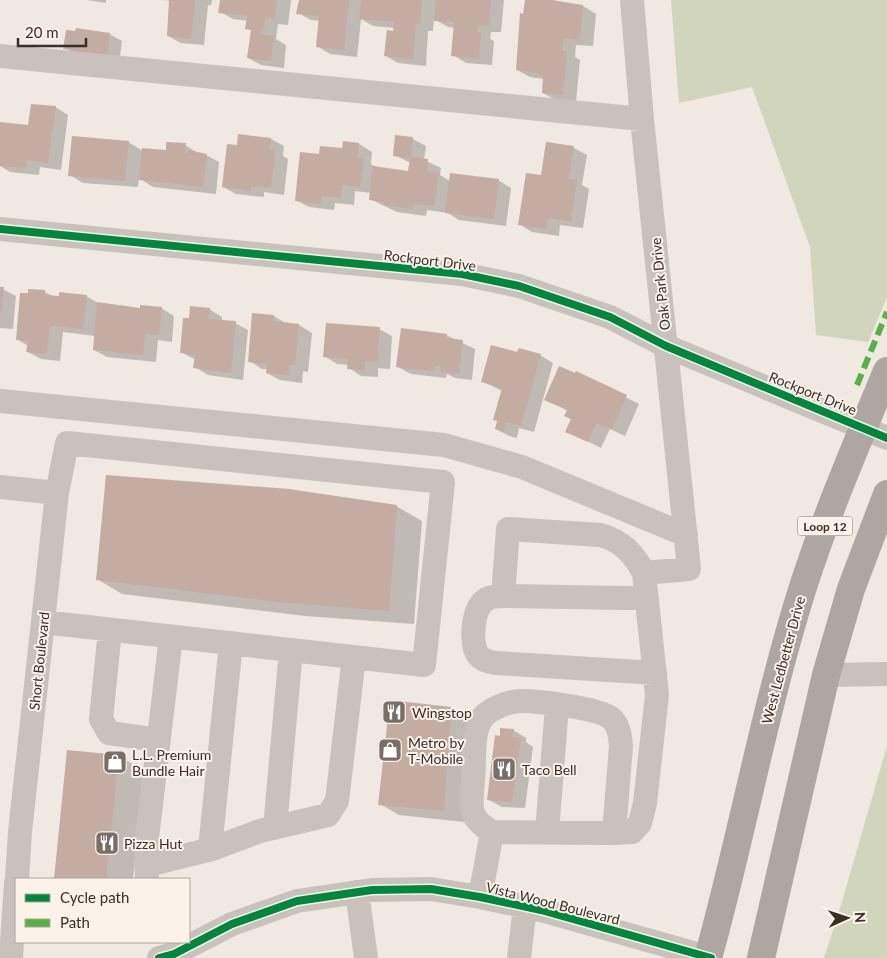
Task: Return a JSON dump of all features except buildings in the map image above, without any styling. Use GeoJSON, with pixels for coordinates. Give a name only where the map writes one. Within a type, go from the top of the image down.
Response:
{"type":"FeatureCollection","features":[{"type":"Feature","properties":{"kind":"main road","name":"West Ledbetter Drive"},"geometry":{"type":"LineString","coordinates":[[710,958],[775,685],[802,590],[840,484],[875,433],[887,371]]}},
{"type":"Feature","properties":{"kind":"main road","name":"Loop 12"},"geometry":{"type":"LineString","coordinates":[[761,958],[826,675],[851,589],[887,494]]}},
{"type":"Feature","properties":{"kind":"street","name":"Oak Park Drive"},"geometry":{"type":"LineString","coordinates":[[632,0],[642,119],[689,569],[645,585]]}},
{"type":"Feature","properties":{"kind":"street"},"geometry":{"type":"LineString","coordinates":[[0,56],[642,119]]}},
{"type":"Feature","properties":{"kind":"street","name":"Rockport Drive"},"geometry":{"type":"LineString","coordinates":[[0,228],[462,274],[519,286],[610,317],[666,346],[875,433]]}},
{"type":"Feature","properties":{"kind":"street"},"geometry":{"type":"LineString","coordinates":[[0,401],[444,445],[522,467],[686,535]]}},
{"type":"Feature","properties":{"kind":"street","name":"Short Boulevard"},"geometry":{"type":"LineString","coordinates":[[16,878],[10,831],[43,622],[57,493],[67,443],[443,482],[424,665],[354,657]]}},
{"type":"Feature","properties":{"kind":"street"},"geometry":{"type":"LineString","coordinates":[[0,487],[57,493]]}},
{"type":"Feature","properties":{"kind":"street"},"geometry":{"type":"LineString","coordinates":[[503,596],[508,529],[601,535],[615,539],[637,560],[645,585],[656,695],[645,803],[640,822],[632,832],[614,833],[492,832],[478,823],[471,809],[477,732],[483,717],[500,706],[520,701],[599,711],[612,719],[620,732],[621,746],[614,833]]}},
{"type":"Feature","properties":{"kind":"street"},"geometry":{"type":"LineString","coordinates":[[645,585],[624,598],[492,597],[482,602],[478,611],[474,642],[477,654],[484,660],[496,663],[655,673]]}},
{"type":"Feature","properties":{"kind":"street"},"geometry":{"type":"LineString","coordinates":[[43,622],[354,657],[337,801],[328,815],[275,828],[147,872],[146,846],[170,637]]}},
{"type":"Feature","properties":{"kind":"street"},"geometry":{"type":"LineString","coordinates":[[110,630],[100,718],[109,733],[158,740]]}},
{"type":"Feature","properties":{"kind":"street"},"geometry":{"type":"LineString","coordinates":[[210,849],[231,643]]}},
{"type":"Feature","properties":{"kind":"street"},"geometry":{"type":"LineString","coordinates":[[275,828],[291,650]]}},
{"type":"Feature","properties":{"kind":"street"},"geometry":{"type":"LineString","coordinates":[[826,675],[879,674]]}},
{"type":"Feature","properties":{"kind":"street"},"geometry":{"type":"LineString","coordinates":[[547,832],[558,706]]}},
{"type":"Feature","properties":{"kind":"street"},"geometry":{"type":"LineString","coordinates":[[480,896],[492,832]]}},
{"type":"Feature","properties":{"kind":"street","name":"Vista Wood Boulevard"},"geometry":{"type":"LineString","coordinates":[[190,943],[232,924],[298,901],[358,892],[431,889],[480,896],[525,906],[710,958]]}},
{"type":"Feature","properties":{"kind":"street"},"geometry":{"type":"LineString","coordinates":[[358,892],[366,958]]}},
{"type":"Feature","properties":{"kind":"street"},"geometry":{"type":"LineString","coordinates":[[11,958],[15,898]]}},
{"type":"Feature","properties":{"kind":"street"},"geometry":{"type":"LineString","coordinates":[[519,958],[525,906]]}},
{"type":"Feature","properties":{"kind":"street","name":"Vista Wood Boulevard"},"geometry":{"type":"LineString","coordinates":[[164,954],[189,943]]}},
{"type":"Feature","properties":{"kind":"green space"},"geometry":{"type":"Polygon","coordinates":[[[671,0],[887,0],[887,297],[868,342],[816,335],[810,247],[752,87],[679,103],[671,0]]]}},
{"type":"Feature","properties":{"kind":"green space"},"geometry":{"type":"Polygon","coordinates":[[[887,746],[887,958],[824,958],[841,905],[887,746]]]}},
{"type":"Feature","properties":{"kind":"marked path"},"geometry":{"type":"LineString","coordinates":[[857,385],[887,312]]}},
{"type":"Feature","properties":{"kind":"cycle path"},"geometry":{"type":"LineString","coordinates":[[0,229],[462,274],[519,286],[610,317],[666,346],[887,438]]}},
{"type":"Feature","properties":{"kind":"cycle path"},"geometry":{"type":"LineString","coordinates":[[159,958],[174,954],[232,924],[297,901],[372,890],[431,889],[541,910],[711,958]]}},
{"type":"Feature","properties":{"kind":"place","name":"Wingstop"},"geometry":{"type":"Point","coordinates":[394,712]}},
{"type":"Feature","properties":{"kind":"place","name":"Metro by T-Mobile"},"geometry":{"type":"Point","coordinates":[390,750]}},
{"type":"Feature","properties":{"kind":"place","name":"L.L. Premium Bundle Hair"},"geometry":{"type":"Point","coordinates":[115,762]}},
{"type":"Feature","properties":{"kind":"place","name":"Taco Bell"},"geometry":{"type":"Point","coordinates":[504,769]}},
{"type":"Feature","properties":{"kind":"place","name":"Pizza Hut"},"geometry":{"type":"Point","coordinates":[107,843]}}]}
